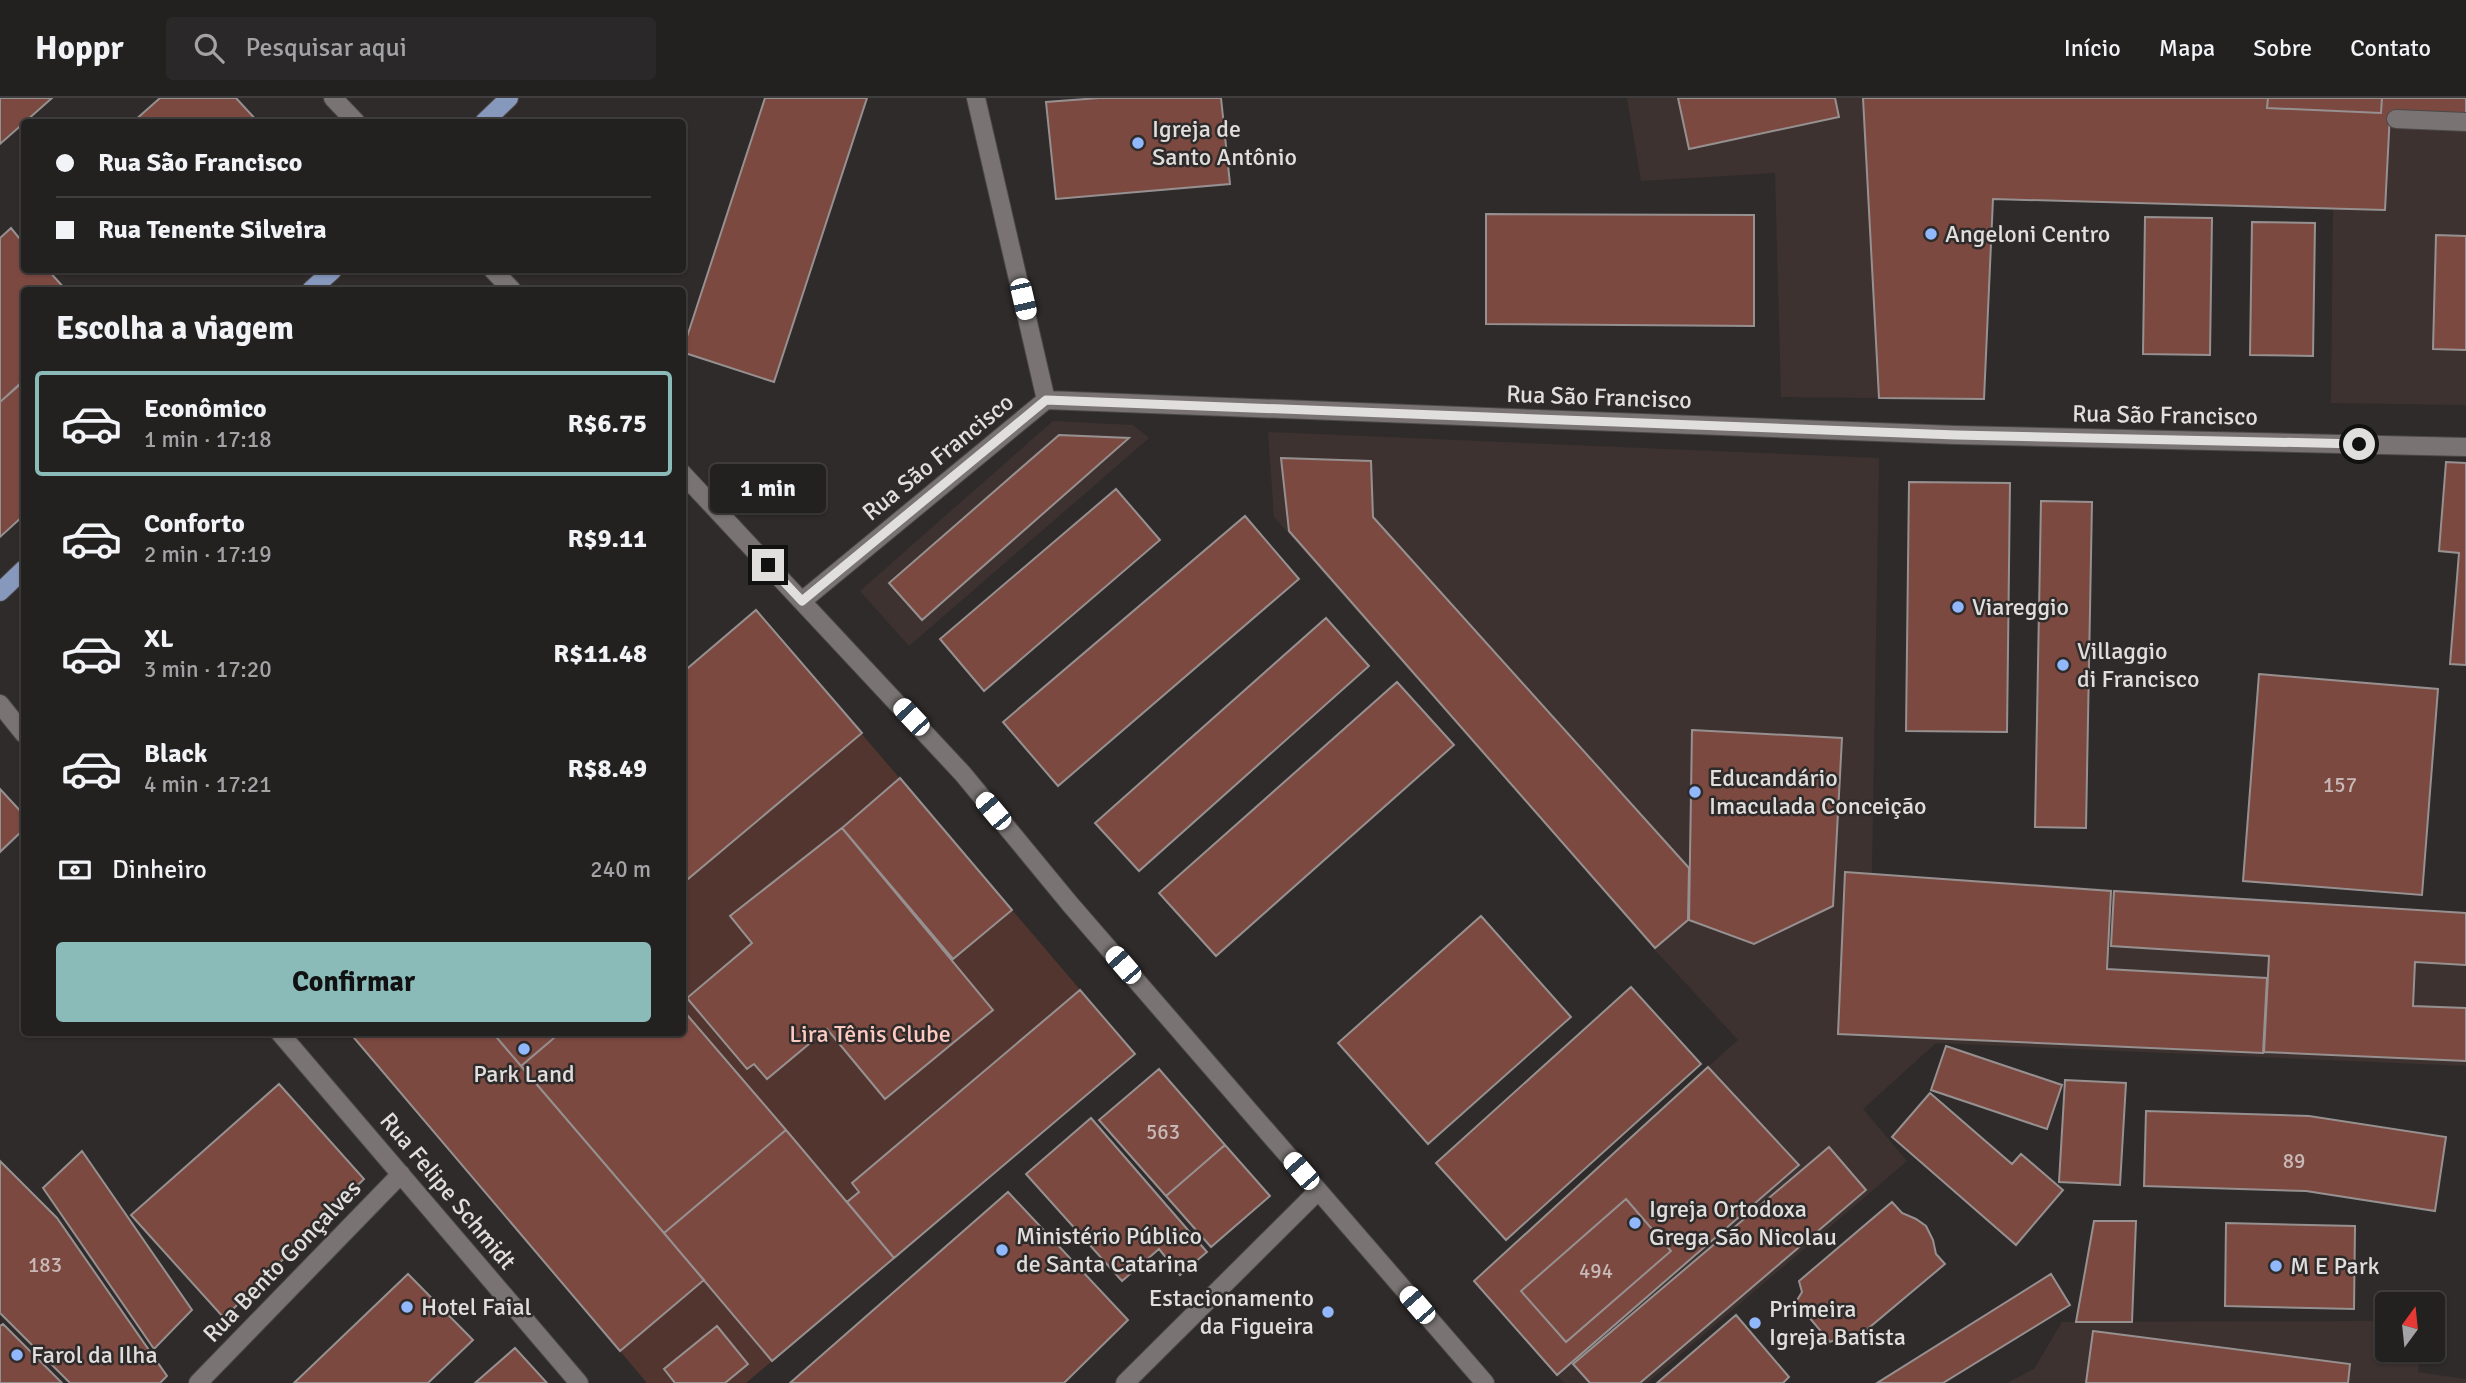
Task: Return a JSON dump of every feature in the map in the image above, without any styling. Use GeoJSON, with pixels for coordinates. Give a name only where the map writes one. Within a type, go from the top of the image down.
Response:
{"type":"FeatureCollection","features":[{"type":"Feature","properties":{"kind":"main road"},"geometry":{"type":"LineString","coordinates":[[487,119],[509,98]]}},
{"type":"Feature","properties":{"kind":"main road"},"geometry":{"type":"LineString","coordinates":[[315,287],[330,273]]}},
{"type":"Feature","properties":{"kind":"main road"},"geometry":{"type":"LineString","coordinates":[[0,592],[21,572]]}},
{"type":"Feature","properties":{"kind":"street"},"geometry":{"type":"LineString","coordinates":[[334,98],[353,119]]}},
{"type":"Feature","properties":{"kind":"street"},"geometry":{"type":"LineString","coordinates":[[976,98],[1046,400]]}},
{"type":"Feature","properties":{"kind":"street"},"geometry":{"type":"LineString","coordinates":[[2396,119],[2466,122]]}},
{"type":"Feature","properties":{"kind":"street"},"geometry":{"type":"LineString","coordinates":[[496,273],[509,287]]}},
{"type":"Feature","properties":{"kind":"street","name":"Rua São Francisco"},"geometry":{"type":"LineString","coordinates":[[802,601],[1046,400],[1956,435],[2466,447]]}},
{"type":"Feature","properties":{"kind":"street"},"geometry":{"type":"LineString","coordinates":[[686,477],[963,774],[1070,904],[1485,1383]]}},
{"type":"Feature","properties":{"kind":"street"},"geometry":{"type":"LineString","coordinates":[[0,704],[21,730]]}},
{"type":"Feature","properties":{"kind":"street","name":"Rua Felipe Schmidt"},"geometry":{"type":"LineString","coordinates":[[282,1036],[579,1383]]}},
{"type":"Feature","properties":{"kind":"street","name":"Rua Bento Gonçalves"},"geometry":{"type":"LineString","coordinates":[[198,1383],[401,1174]]}},
{"type":"Feature","properties":{"kind":"street"},"geometry":{"type":"LineString","coordinates":[[1125,1383],[1318,1191]]}},
{"type":"Feature","properties":{"kind":"shaded area"},"geometry":{"type":"Polygon","coordinates":[[[1627,98],[1863,98],[1879,398],[1781,397],[1775,173],[1641,181],[1627,98]]]}},
{"type":"Feature","properties":{"kind":"shaded area"},"geometry":{"type":"Polygon","coordinates":[[[2390,113],[2466,116],[2466,405],[2331,403],[2333,209],[2385,209],[2390,113]]]}},
{"type":"Feature","properties":{"kind":"shaded area"},"geometry":{"type":"Polygon","coordinates":[[[1053,421],[1133,425],[1149,438],[909,646],[860,591],[1053,421]]]}},
{"type":"Feature","properties":{"kind":"shaded area","name":"Educandário Imaculada Conceição"},"geometry":{"type":"Polygon","coordinates":[[[1268,432],[1879,458],[1872,873],[2466,913],[2466,1066],[1936,1043],[1863,1109],[1907,1161],[1647,1383],[1564,1383],[1557,1375],[1798,1165],[1708,1067],[1738,1040],[1655,950],[1274,517],[1268,432]]]}},
{"type":"Feature","properties":{"kind":"shaded area"},"geometry":{"type":"Polygon","coordinates":[[[2375,1321],[2375,1362],[2419,1362],[2418,1372],[2466,1379],[2466,1383],[2007,1383],[2034,1369],[2062,1322],[2375,1321]]]}},
{"type":"Feature","properties":{"kind":"green space","name":"Lira Tênis Clube"},"geometry":{"type":"Polygon","coordinates":[[[756,610],[1135,1054],[746,1383],[647,1383],[620,1351],[521,1066],[663,1036],[686,1036],[686,670],[756,610]]]}},
{"type":"Feature","properties":{"kind":"building"},"geometry":{"type":"Polygon","coordinates":[[[0,98],[52,98],[28,119],[21,119],[21,125],[0,144],[0,98]]]}},
{"type":"Feature","properties":{"kind":"building"},"geometry":{"type":"Polygon","coordinates":[[[160,98],[236,98],[255,119],[136,119],[160,98]]]}},
{"type":"Feature","properties":{"kind":"building"},"geometry":{"type":"Polygon","coordinates":[[[765,98],[867,98],[774,382],[686,353],[686,340],[765,98]]]}},
{"type":"Feature","properties":{"kind":"building","name":"Igreja de Santo Antônio"},"geometry":{"type":"Polygon","coordinates":[[[1099,98],[1221,98],[1230,184],[1056,199],[1046,102],[1099,98]]]}},
{"type":"Feature","properties":{"kind":"building"},"geometry":{"type":"Polygon","coordinates":[[[1678,98],[1835,98],[1839,117],[1689,149],[1678,98]]]}},
{"type":"Feature","properties":{"kind":"building","name":"Angeloni Centro"},"geometry":{"type":"Polygon","coordinates":[[[1863,98],[2466,98],[2466,116],[2390,113],[2385,210],[1993,199],[1984,399],[1879,398],[1863,98]]]}},
{"type":"Feature","properties":{"kind":"building"},"geometry":{"type":"Polygon","coordinates":[[[2268,98],[2382,98],[2381,113],[2267,108],[2268,98]]]}},
{"type":"Feature","properties":{"kind":"building"},"geometry":{"type":"Polygon","coordinates":[[[1486,214],[1754,215],[1754,326],[1486,324],[1486,214]]]}},
{"type":"Feature","properties":{"kind":"building"},"geometry":{"type":"Polygon","coordinates":[[[2145,217],[2212,218],[2210,355],[2143,354],[2145,217]]]}},
{"type":"Feature","properties":{"kind":"building"},"geometry":{"type":"Polygon","coordinates":[[[2252,222],[2315,223],[2313,356],[2250,355],[2252,222]]]}},
{"type":"Feature","properties":{"kind":"building"},"geometry":{"type":"Polygon","coordinates":[[[11,228],[21,240],[21,273],[51,273],[63,287],[21,287],[21,383],[0,402],[0,238],[11,228]]]}},
{"type":"Feature","properties":{"kind":"building"},"geometry":{"type":"Polygon","coordinates":[[[2436,235],[2466,236],[2466,350],[2433,349],[2436,235]]]}},
{"type":"Feature","properties":{"kind":"building"},"geometry":{"type":"Polygon","coordinates":[[[21,384],[21,518],[0,537],[0,402],[21,384]]]}},
{"type":"Feature","properties":{"kind":"building"},"geometry":{"type":"Polygon","coordinates":[[[1059,435],[1129,438],[922,620],[889,583],[1059,435]]]}},
{"type":"Feature","properties":{"kind":"building"},"geometry":{"type":"Polygon","coordinates":[[[1281,458],[1371,461],[1373,517],[1689,868],[1688,920],[1655,948],[1289,531],[1281,458]]]}},
{"type":"Feature","properties":{"kind":"building"},"geometry":{"type":"Polygon","coordinates":[[[2446,462],[2466,463],[2466,665],[2450,664],[2459,553],[2439,551],[2446,462]]]}},
{"type":"Feature","properties":{"kind":"building","name":"Viareggio"},"geometry":{"type":"Polygon","coordinates":[[[1909,482],[2010,483],[2007,732],[1906,731],[1909,482]]]}},
{"type":"Feature","properties":{"kind":"building"},"geometry":{"type":"Polygon","coordinates":[[[1116,489],[1160,540],[984,691],[940,639],[1116,489]]]}},
{"type":"Feature","properties":{"kind":"building","name":"Villaggio di Francisco"},"geometry":{"type":"Polygon","coordinates":[[[2041,501],[2092,502],[2086,828],[2035,827],[2041,501]]]}},
{"type":"Feature","properties":{"kind":"building"},"geometry":{"type":"Polygon","coordinates":[[[1245,516],[1299,579],[1058,786],[1003,722],[1245,516]]]}},
{"type":"Feature","properties":{"kind":"building"},"geometry":{"type":"Polygon","coordinates":[[[756,610],[862,733],[686,881],[686,670],[756,610]]]}},
{"type":"Feature","properties":{"kind":"building"},"geometry":{"type":"Polygon","coordinates":[[[1326,618],[1369,666],[1139,871],[1095,823],[1326,618]]]}},
{"type":"Feature","properties":{"kind":"building"},"geometry":{"type":"Polygon","coordinates":[[[2259,674],[2438,689],[2422,895],[2243,881],[2259,674]]]}},
{"type":"Feature","properties":{"kind":"building"},"geometry":{"type":"Polygon","coordinates":[[[1397,682],[1454,745],[1216,956],[1159,893],[1397,682]]]}},
{"type":"Feature","properties":{"kind":"building"},"geometry":{"type":"Polygon","coordinates":[[[1692,730],[1842,738],[1833,906],[1754,944],[1689,920],[1692,730]]]}},
{"type":"Feature","properties":{"kind":"building"},"geometry":{"type":"Polygon","coordinates":[[[900,778],[1012,910],[953,959],[842,828],[900,778]]]}},
{"type":"Feature","properties":{"kind":"building"},"geometry":{"type":"Polygon","coordinates":[[[0,789],[21,812],[21,832],[0,852],[0,789]]]}},
{"type":"Feature","properties":{"kind":"building"},"geometry":{"type":"Polygon","coordinates":[[[842,828],[993,1010],[885,1099],[827,1029],[767,1079],[754,1064],[747,1069],[687,998],[752,943],[730,916],[842,828]]]}},
{"type":"Feature","properties":{"kind":"building"},"geometry":{"type":"Polygon","coordinates":[[[1845,872],[2111,891],[2107,969],[2267,978],[2263,1053],[1838,1034],[1845,872]]]}},
{"type":"Feature","properties":{"kind":"building"},"geometry":{"type":"Polygon","coordinates":[[[2114,891],[2466,913],[2466,965],[2415,962],[2413,1006],[2466,1008],[2466,1061],[2264,1052],[2269,956],[2111,946],[2114,891]]]}},
{"type":"Feature","properties":{"kind":"building"},"geometry":{"type":"Polygon","coordinates":[[[1481,916],[1571,1017],[1428,1144],[1338,1043],[1481,916]]]}},
{"type":"Feature","properties":{"kind":"building"},"geometry":{"type":"Polygon","coordinates":[[[1631,987],[1701,1064],[1506,1240],[1436,1163],[1631,987]]]}},
{"type":"Feature","properties":{"kind":"building"},"geometry":{"type":"Polygon","coordinates":[[[1080,990],[1135,1054],[894,1258],[847,1202],[859,1192],[852,1183],[1080,990]]]}},
{"type":"Feature","properties":{"kind":"building"},"geometry":{"type":"Polygon","coordinates":[[[686,1014],[786,1130],[664,1233],[521,1066],[556,1036],[686,1036],[686,1014]]]}},
{"type":"Feature","properties":{"kind":"building"},"geometry":{"type":"Polygon","coordinates":[[[352,1036],[495,1036],[704,1280],[620,1351],[352,1036]]]}},
{"type":"Feature","properties":{"kind":"building","name":"Park Land"},"geometry":{"type":"Polygon","coordinates":[[[495,1036],[556,1036],[521,1066],[495,1036]]]}},
{"type":"Feature","properties":{"kind":"building"},"geometry":{"type":"Polygon","coordinates":[[[1946,1046],[2062,1085],[2047,1129],[1931,1090],[1946,1046]]]}},
{"type":"Feature","properties":{"kind":"building","name":"Igreja Ortodoxa Grega São Nicolau"},"geometry":{"type":"Polygon","coordinates":[[[1708,1067],[1799,1165],[1557,1375],[1474,1281],[1708,1067]]]}},
{"type":"Feature","properties":{"kind":"building"},"geometry":{"type":"Polygon","coordinates":[[[1159,1069],[1225,1145],[1166,1196],[1099,1120],[1159,1069]]]}},
{"type":"Feature","properties":{"kind":"building"},"geometry":{"type":"Polygon","coordinates":[[[2065,1080],[2126,1083],[2120,1185],[2059,1182],[2065,1080]]]}},
{"type":"Feature","properties":{"kind":"building"},"geometry":{"type":"Polygon","coordinates":[[[279,1084],[364,1179],[224,1318],[131,1215],[279,1084]]]}},
{"type":"Feature","properties":{"kind":"building"},"geometry":{"type":"Polygon","coordinates":[[[1930,1093],[2012,1164],[2021,1154],[2063,1190],[2016,1245],[1892,1137],[1930,1093]]]}},
{"type":"Feature","properties":{"kind":"building"},"geometry":{"type":"Polygon","coordinates":[[[2146,1111],[2309,1116],[2446,1137],[2435,1211],[2306,1191],[2144,1186],[2146,1111]]]}},
{"type":"Feature","properties":{"kind":"building"},"geometry":{"type":"Polygon","coordinates":[[[1091,1118],[1207,1252],[1180,1275],[1159,1249],[1122,1281],[1026,1174],[1091,1118]]]}},
{"type":"Feature","properties":{"kind":"building"},"geometry":{"type":"Polygon","coordinates":[[[786,1130],[894,1258],[772,1361],[664,1233],[786,1130]]]}},
{"type":"Feature","properties":{"kind":"building"},"geometry":{"type":"Polygon","coordinates":[[[1225,1145],[1270,1196],[1211,1247],[1166,1196],[1225,1145]]]}},
{"type":"Feature","properties":{"kind":"building"},"geometry":{"type":"Polygon","coordinates":[[[1829,1147],[1866,1190],[1640,1383],[1590,1383],[1573,1364],[1829,1147]]]}},
{"type":"Feature","properties":{"kind":"building"},"geometry":{"type":"Polygon","coordinates":[[[82,1151],[192,1310],[154,1349],[43,1188],[82,1151]]]}},
{"type":"Feature","properties":{"kind":"building"},"geometry":{"type":"Polygon","coordinates":[[[0,1161],[57,1218],[167,1376],[160,1383],[70,1383],[0,1313],[0,1161]]]}},
{"type":"Feature","properties":{"kind":"building","name":"Ministério Público de Santa Catarina"},"geometry":{"type":"Polygon","coordinates":[[[1008,1192],[1128,1320],[1064,1383],[790,1383],[1008,1192]]]}},
{"type":"Feature","properties":{"kind":"building"},"geometry":{"type":"Polygon","coordinates":[[[1626,1199],[1671,1251],[1566,1342],[1521,1291],[1626,1199]]]}},
{"type":"Feature","properties":{"kind":"building"},"geometry":{"type":"Polygon","coordinates":[[[1892,1202],[1902,1213],[1926,1226],[1936,1254],[1945,1264],[1852,1342],[1841,1337],[1830,1342],[1796,1302],[1802,1292],[1799,1281],[1892,1202]]]}},
{"type":"Feature","properties":{"kind":"building"},"geometry":{"type":"Polygon","coordinates":[[[2094,1221],[2136,1221],[2132,1322],[2076,1322],[2094,1221]]]}},
{"type":"Feature","properties":{"kind":"building"},"geometry":{"type":"Polygon","coordinates":[[[2226,1223],[2355,1226],[2354,1309],[2225,1306],[2226,1223]]]}},
{"type":"Feature","properties":{"kind":"building","name":"Hotel Faial"},"geometry":{"type":"Polygon","coordinates":[[[408,1274],[473,1340],[428,1383],[294,1383],[408,1274]]]}},
{"type":"Feature","properties":{"kind":"building"},"geometry":{"type":"Polygon","coordinates":[[[2051,1274],[2070,1305],[1943,1383],[1877,1383],[2051,1274]]]}},
{"type":"Feature","properties":{"kind":"building"},"geometry":{"type":"Polygon","coordinates":[[[1736,1315],[1789,1377],[1783,1383],[1657,1383],[1736,1315]]]}},
{"type":"Feature","properties":{"kind":"building","name":"Farol da Ilha"},"geometry":{"type":"Polygon","coordinates":[[[3,1324],[62,1383],[0,1383],[0,1326],[3,1324]]]}},
{"type":"Feature","properties":{"kind":"building"},"geometry":{"type":"Polygon","coordinates":[[[717,1326],[748,1364],[725,1383],[675,1383],[664,1369],[717,1326]]]}},
{"type":"Feature","properties":{"kind":"building"},"geometry":{"type":"Polygon","coordinates":[[[2093,1331],[2350,1364],[2348,1383],[2086,1383],[2093,1331]]]}},
{"type":"Feature","properties":{"kind":"building"},"geometry":{"type":"Polygon","coordinates":[[[515,1348],[547,1383],[475,1383],[515,1348]]]}},
{"type":"Feature","properties":{"kind":"place","name":"Igreja de Santo Antônio"},"geometry":{"type":"Point","coordinates":[1138,143]}},
{"type":"Feature","properties":{"kind":"place","name":"Angeloni Centro"},"geometry":{"type":"Point","coordinates":[1931,234]}},
{"type":"Feature","properties":{"kind":"place","name":"Viareggio"},"geometry":{"type":"Point","coordinates":[1958,607]}},
{"type":"Feature","properties":{"kind":"place","name":"Villaggio di Francisco"},"geometry":{"type":"Point","coordinates":[2063,665]}},
{"type":"Feature","properties":{"kind":"place","name":"Educandário Imaculada Conceição"},"geometry":{"type":"Point","coordinates":[1695,792]}},
{"type":"Feature","properties":{"kind":"place","name":"Park Land"},"geometry":{"type":"Point","coordinates":[524,1049]}},
{"type":"Feature","properties":{"kind":"place","name":"Igreja Ortodoxa Grega São Nicolau"},"geometry":{"type":"Point","coordinates":[1635,1223]}},
{"type":"Feature","properties":{"kind":"place","name":"Ministério Público de Santa Catarina"},"geometry":{"type":"Point","coordinates":[1002,1250]}},
{"type":"Feature","properties":{"kind":"place","name":"M E Park"},"geometry":{"type":"Point","coordinates":[2276,1266]}},
{"type":"Feature","properties":{"kind":"place","name":"Hotel Faial"},"geometry":{"type":"Point","coordinates":[407,1307]}},
{"type":"Feature","properties":{"kind":"place","name":"Estacionamento da Figueira"},"geometry":{"type":"Point","coordinates":[1328,1312]}},
{"type":"Feature","properties":{"kind":"place","name":"Primeira Igreja Batista"},"geometry":{"type":"Point","coordinates":[1755,1323]}},
{"type":"Feature","properties":{"kind":"place","name":"Farol da Ilha"},"geometry":{"type":"Point","coordinates":[17,1355]}},
{"type":"Feature","properties":{"kind":"route"},"geometry":{"type":"LineString","coordinates":[[768,565],[802,601],[1046,400],[1956,435],[2359,444]]}}]}
